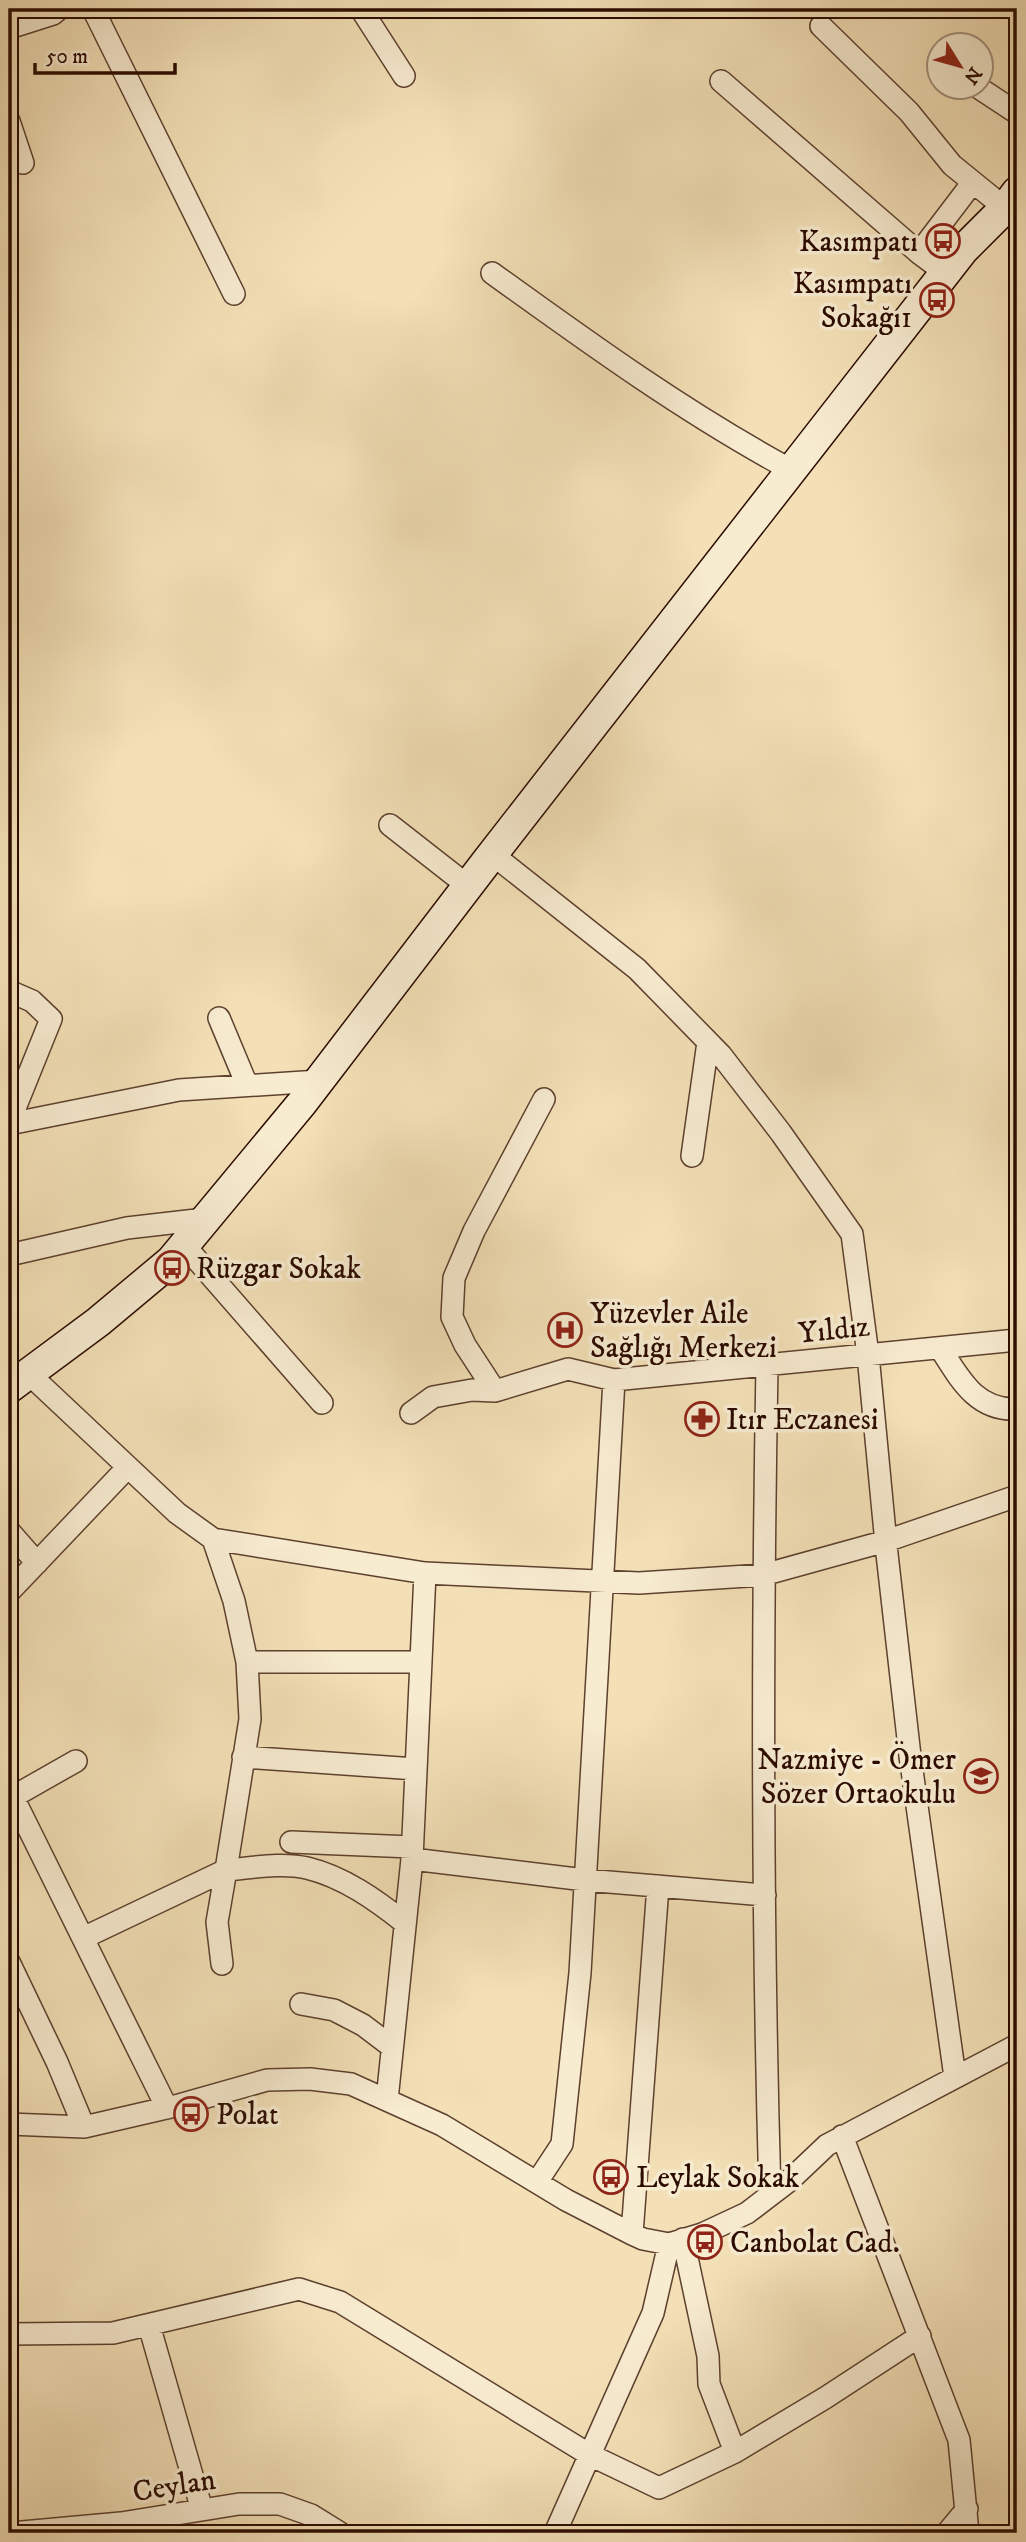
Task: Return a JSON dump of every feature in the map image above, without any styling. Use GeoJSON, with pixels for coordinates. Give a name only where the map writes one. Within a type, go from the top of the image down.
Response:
{"type":"FeatureCollection","features":[{"type":"Feature","properties":{"kind":"street"},"geometry":{"type":"LineString","coordinates":[[9,28],[59,9]]}},
{"type":"Feature","properties":{"kind":"street"},"geometry":{"type":"LineString","coordinates":[[93,9],[234,295]]}},
{"type":"Feature","properties":{"kind":"street"},"geometry":{"type":"LineString","coordinates":[[361,9],[404,76]]}},
{"type":"Feature","properties":{"kind":"street"},"geometry":{"type":"LineString","coordinates":[[821,26],[909,112],[952,165],[973,182],[1011,200],[963,250],[492,854],[319,1081],[171,1261],[98,1322],[18,1380],[128,1467],[177,1513],[213,1539],[425,1573],[639,1583],[763,1575],[886,1541],[1017,1496]]}},
{"type":"Feature","properties":{"kind":"street"},"geometry":{"type":"LineString","coordinates":[[721,81],[919,253],[946,273]]}},
{"type":"Feature","properties":{"kind":"street"},"geometry":{"type":"LineString","coordinates":[[995,99],[1017,113]]}},
{"type":"Feature","properties":{"kind":"street"},"geometry":{"type":"LineString","coordinates":[[9,121],[23,163]]}},
{"type":"Feature","properties":{"kind":"street"},"geometry":{"type":"LineString","coordinates":[[919,253],[973,182]]}},
{"type":"Feature","properties":{"kind":"street"},"geometry":{"type":"LineString","coordinates":[[492,274],[729,436],[793,471]]}},
{"type":"Feature","properties":{"kind":"street"},"geometry":{"type":"LineString","coordinates":[[390,825],[468,886]]}},
{"type":"Feature","properties":{"kind":"street"},"geometry":{"type":"LineString","coordinates":[[492,854],[637,969],[708,1042],[781,1133],[852,1234],[868,1355],[910,1756],[955,2077]]}},
{"type":"Feature","properties":{"kind":"street"},"geometry":{"type":"LineString","coordinates":[[9,992],[33,1001],[51,1019],[9,1123]]}},
{"type":"Feature","properties":{"kind":"street"},"geometry":{"type":"LineString","coordinates":[[219,1018],[247,1086]]}},
{"type":"Feature","properties":{"kind":"street"},"geometry":{"type":"LineString","coordinates":[[692,1156],[708,1042]]}},
{"type":"Feature","properties":{"kind":"street"},"geometry":{"type":"LineString","coordinates":[[9,1123],[178,1090],[319,1081]]}},
{"type":"Feature","properties":{"kind":"street"},"geometry":{"type":"LineString","coordinates":[[495,1391],[465,1345],[452,1317],[454,1278],[474,1231],[544,1099]]}},
{"type":"Feature","properties":{"kind":"street"},"geometry":{"type":"LineString","coordinates":[[9,1255],[127,1228],[205,1219]]}},
{"type":"Feature","properties":{"kind":"street"},"geometry":{"type":"LineString","coordinates":[[184,1245],[322,1403]]}},
{"type":"Feature","properties":{"kind":"street","name":"Yıldız"},"geometry":{"type":"LineString","coordinates":[[411,1413],[433,1396],[472,1390],[495,1391],[568,1369],[614,1380],[1017,1340]]}},
{"type":"Feature","properties":{"kind":"street"},"geometry":{"type":"LineString","coordinates":[[940,1348],[959,1378],[980,1399],[1001,1410],[1017,1409]]}},
{"type":"Feature","properties":{"kind":"street"},"geometry":{"type":"LineString","coordinates":[[767,1365],[763,1575],[770,2195]]}},
{"type":"Feature","properties":{"kind":"street"},"geometry":{"type":"LineString","coordinates":[[537,2182],[562,2144],[580,1973],[614,1380]]}},
{"type":"Feature","properties":{"kind":"street"},"geometry":{"type":"LineString","coordinates":[[9,1591],[128,1467]]}},
{"type":"Feature","properties":{"kind":"street"},"geometry":{"type":"LineString","coordinates":[[9,1531],[37,1563]]}},
{"type":"Feature","properties":{"kind":"street"},"geometry":{"type":"LineString","coordinates":[[213,1539],[234,1601],[247,1662],[250,1719],[217,1922],[222,1964]]}},
{"type":"Feature","properties":{"kind":"street"},"geometry":{"type":"LineString","coordinates":[[387,2100],[412,1853],[425,1573]]}},
{"type":"Feature","properties":{"kind":"street"},"geometry":{"type":"LineString","coordinates":[[247,1662],[421,1662]]}},
{"type":"Feature","properties":{"kind":"street"},"geometry":{"type":"LineString","coordinates":[[243,1757],[416,1769]]}},
{"type":"Feature","properties":{"kind":"street"},"geometry":{"type":"LineString","coordinates":[[76,1761],[10,1795],[167,2108]]}},
{"type":"Feature","properties":{"kind":"street"},"geometry":{"type":"LineString","coordinates":[[291,1842],[412,1853],[585,1880],[765,1895]]}},
{"type":"Feature","properties":{"kind":"street"},"geometry":{"type":"LineString","coordinates":[[83,1938],[226,1870],[270,1866],[306,1868],[343,1881],[377,1900],[405,1923]]}},
{"type":"Feature","properties":{"kind":"street"},"geometry":{"type":"LineString","coordinates":[[632,2234],[658,1886]]}},
{"type":"Feature","properties":{"kind":"street"},"geometry":{"type":"LineString","coordinates":[[9,1962],[57,2062],[84,2127]]}},
{"type":"Feature","properties":{"kind":"street"},"geometry":{"type":"LineString","coordinates":[[301,2004],[334,2010],[363,2025],[392,2047]]}},
{"type":"Feature","properties":{"kind":"street"},"geometry":{"type":"LineString","coordinates":[[9,2124],[84,2127],[167,2108],[267,2080],[310,2079],[351,2084],[442,2125],[537,2182],[632,2234],[643,2239],[676,2242],[747,2213],[827,2145],[1017,2045]]}},
{"type":"Feature","properties":{"kind":"street"},"geometry":{"type":"LineString","coordinates":[[842,2136],[959,2440],[968,2533]]}},
{"type":"Feature","properties":{"kind":"street"},"geometry":{"type":"LineString","coordinates":[[676,2242],[708,2356],[709,2384],[735,2452]]}},
{"type":"Feature","properties":{"kind":"street"},"geometry":{"type":"LineString","coordinates":[[555,2533],[653,2313],[676,2242]]}},
{"type":"Feature","properties":{"kind":"street"},"geometry":{"type":"LineString","coordinates":[[9,2334],[113,2333],[299,2289],[340,2302],[590,2455],[659,2488],[735,2452],[920,2336]]}},
{"type":"Feature","properties":{"kind":"street"},"geometry":{"type":"LineString","coordinates":[[149,2325],[202,2510]]}},
{"type":"Feature","properties":{"kind":"street","name":"Ceylan"},"geometry":{"type":"LineString","coordinates":[[10,2533],[121,2524],[239,2504],[280,2504],[311,2515],[340,2533]]}},
{"type":"Feature","properties":{"kind":"street"},"geometry":{"type":"LineString","coordinates":[[947,2533],[967,2509]]}},
{"type":"Feature","properties":{"kind":"place","name":"Kasımpatı"},"geometry":{"type":"Point","coordinates":[943,241]}},
{"type":"Feature","properties":{"kind":"place","name":"Kasımpatı Sokağı1"},"geometry":{"type":"Point","coordinates":[937,300]}},
{"type":"Feature","properties":{"kind":"place","name":"Rüzgar Sokak"},"geometry":{"type":"Point","coordinates":[172,1268]}},
{"type":"Feature","properties":{"kind":"place","name":"Yüzevler Aile Sağlığı Merkezi"},"geometry":{"type":"Point","coordinates":[565,1330]}},
{"type":"Feature","properties":{"kind":"place","name":"Itır Eczanesi"},"geometry":{"type":"Point","coordinates":[702,1419]}},
{"type":"Feature","properties":{"kind":"place","name":"Nazmiye - Ömer Sözer Ortaokulu"},"geometry":{"type":"Point","coordinates":[981,1776]}},
{"type":"Feature","properties":{"kind":"place","name":"Polat"},"geometry":{"type":"Point","coordinates":[191,2114]}},
{"type":"Feature","properties":{"kind":"place","name":"Leylak Sokak"},"geometry":{"type":"Point","coordinates":[611,2177]}},
{"type":"Feature","properties":{"kind":"place","name":"Canbolat Cad."},"geometry":{"type":"Point","coordinates":[705,2242]}}]}
